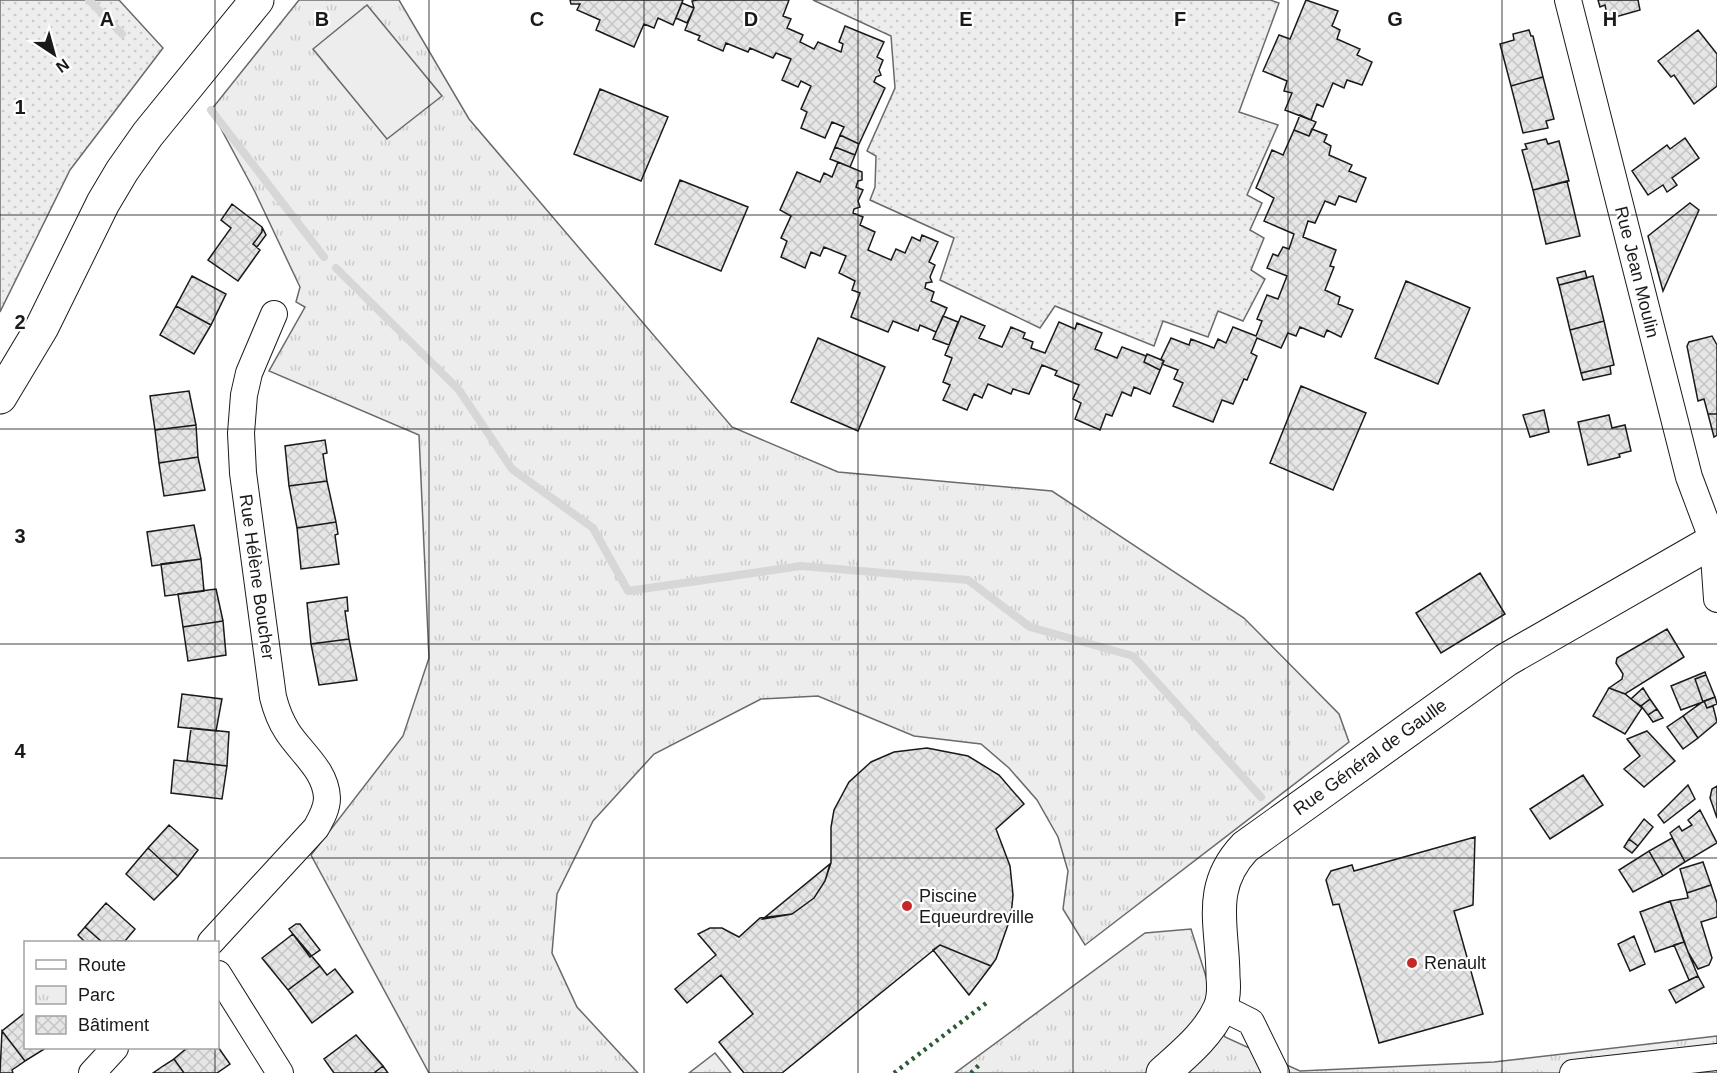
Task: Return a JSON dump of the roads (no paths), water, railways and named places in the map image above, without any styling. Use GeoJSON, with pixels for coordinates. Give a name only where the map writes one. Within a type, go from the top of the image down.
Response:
{"type":"FeatureCollection","features":[{"type":"Feature","properties":{"kind":"main road"},"geometry":{"type":"LineString","coordinates":[[0,397],[42,327],[103,202],[122,171],[148,134],[257,0]]}},
{"type":"Feature","properties":{"kind":"main road","name":"Rue Général de Gaulle"},"geometry":{"type":"LineString","coordinates":[[1163,1073],[1204,1034],[1221,1007],[1224,993],[1218,912],[1220,894],[1230,865],[1245,847],[1506,660],[1715,540]]}},
{"type":"Feature","properties":{"kind":"street","name":"Rue Jean Moulin"},"geometry":{"type":"LineString","coordinates":[[1569,0],[1689,477],[1715,540],[1717,599]]}},
{"type":"Feature","properties":{"kind":"street","name":"Rue Hélène Boucher"},"geometry":{"type":"LineString","coordinates":[[212,941],[316,828],[325,811],[327,796],[317,769],[288,733],[278,714],[273,697],[243,473],[241,432],[244,395],[257,350],[274,314]]}},
{"type":"Feature","properties":{"kind":"street"},"geometry":{"type":"LineString","coordinates":[[219,976],[280,1073]]}},
{"type":"Feature","properties":{"kind":"street"},"geometry":{"type":"LineString","coordinates":[[1221,1007],[1251,1023],[1276,1073]]}},
{"type":"Feature","properties":{"kind":"street"},"geometry":{"type":"LineString","coordinates":[[92,1073],[113,1049]]}},
{"type":"Feature","properties":{"kind":"street"},"geometry":{"type":"LineString","coordinates":[[1573,1073],[1717,1057]]}},
{"type":"Feature","properties":{"kind":"waterway"},"geometry":{"type":"LineString","coordinates":[[89,0],[122,34]]}},
{"type":"Feature","properties":{"kind":"waterway"},"geometry":{"type":"LineString","coordinates":[[211,110],[324,257]]}},
{"type":"Feature","properties":{"kind":"waterway"},"geometry":{"type":"LineString","coordinates":[[336,268],[459,390],[512,469],[593,528],[628,591],[801,566],[968,580],[1030,627],[1133,656],[1261,797]]}},
{"type":"Feature","properties":{"kind":"place","name":"Piscine Equeurdreville"},"geometry":{"type":"Point","coordinates":[907,906]}},
{"type":"Feature","properties":{"kind":"place","name":"Renault"},"geometry":{"type":"Point","coordinates":[1412,963]}}]}
